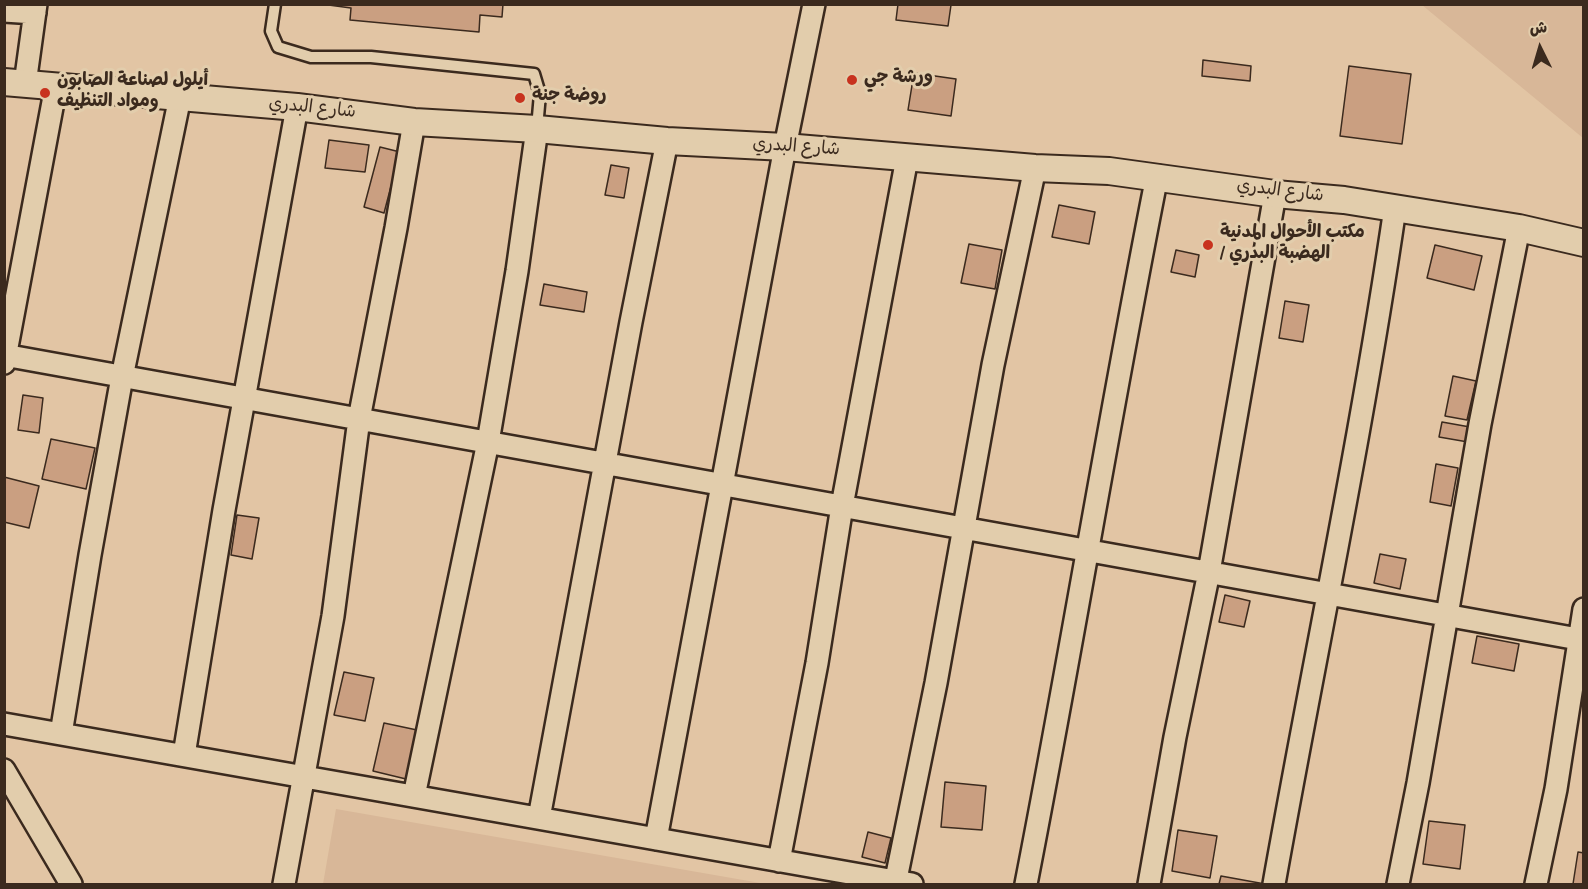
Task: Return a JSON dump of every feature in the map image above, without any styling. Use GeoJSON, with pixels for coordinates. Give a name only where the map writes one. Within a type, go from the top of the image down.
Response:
{"type":"FeatureCollection","features":[{"type":"Feature","properties":{"kind":"street"},"geometry":{"type":"LineString","coordinates":[[656,839],[724,485],[785,147],[814,4]]}},
{"type":"Feature","properties":{"kind":"street"},"geometry":{"type":"LineString","coordinates":[[4,11],[35,9],[15,83]]}},
{"type":"Feature","properties":{"kind":"street","name":"شارع البدري"},"geometry":{"type":"LineString","coordinates":[[15,83],[297,107],[414,122],[537,129],[667,141],[785,147],[1035,168],[1109,171],[1275,194],[1344,200],[1519,228],[1584,243]]}},
{"type":"Feature","properties":{"kind":"street"},"geometry":{"type":"LineString","coordinates":[[56,86],[5,358],[122,376],[1578,639]]}},
{"type":"Feature","properties":{"kind":"street"},"geometry":{"type":"LineString","coordinates":[[61,734],[122,376],[180,97]]}},
{"type":"Feature","properties":{"kind":"street"},"geometry":{"type":"LineString","coordinates":[[184,755],[224,510],[297,107]]}},
{"type":"Feature","properties":{"kind":"street"},"geometry":{"type":"LineString","coordinates":[[284,885],[302,776],[333,616],[359,419],[414,122]]}},
{"type":"Feature","properties":{"kind":"street"},"geometry":{"type":"LineString","coordinates":[[414,796],[488,442],[517,272],[537,129]]}},
{"type":"Feature","properties":{"kind":"street"},"geometry":{"type":"LineString","coordinates":[[539,818],[667,141]]}},
{"type":"Feature","properties":{"kind":"street"},"geometry":{"type":"LineString","coordinates":[[779,861],[817,663],[842,506],[907,158]]}},
{"type":"Feature","properties":{"kind":"street"},"geometry":{"type":"LineString","coordinates":[[4,723],[900,884],[993,365],[1035,168]]}},
{"type":"Feature","properties":{"kind":"street"},"geometry":{"type":"LineString","coordinates":[[1026,885],[1059,714],[1125,339],[1157,176]]}},
{"type":"Feature","properties":{"kind":"street"},"geometry":{"type":"LineString","coordinates":[[1149,885],[1175,737],[1209,572],[1275,194]]}},
{"type":"Feature","properties":{"kind":"street"},"geometry":{"type":"LineString","coordinates":[[1274,885],[1377,333],[1395,208]]}},
{"type":"Feature","properties":{"kind":"street"},"geometry":{"type":"LineString","coordinates":[[1398,885],[1418,783],[1480,424],[1519,228]]}},
{"type":"Feature","properties":{"kind":"street"},"geometry":{"type":"LineString","coordinates":[[1536,885],[1556,789],[1584,609]]}},
{"type":"Feature","properties":{"kind":"street"},"geometry":{"type":"LineString","coordinates":[[4,770],[71,885]]}},
{"type":"Feature","properties":{"kind":"lane"},"geometry":{"type":"LineString","coordinates":[[275,4],[271,31],[278,47],[311,57],[371,57],[534,74],[540,94],[537,129]]}},
{"type":"Feature","properties":{"kind":"shaded area"},"geometry":{"type":"Polygon","coordinates":[[[1422,5],[1583,5],[1583,138],[1422,5]]]}},
{"type":"Feature","properties":{"kind":"shaded area"},"geometry":{"type":"Polygon","coordinates":[[[336,809],[766,884],[323,884],[336,809]]]}},
{"type":"Feature","properties":{"kind":"building"},"geometry":{"type":"Polygon","coordinates":[[[321,4],[503,4],[502,17],[480,15],[479,32],[350,20],[351,8],[321,4]]]}},
{"type":"Feature","properties":{"kind":"building"},"geometry":{"type":"Polygon","coordinates":[[[898,4],[951,5],[948,26],[896,20],[898,4]]]}},
{"type":"Feature","properties":{"kind":"building"},"geometry":{"type":"Polygon","coordinates":[[[1203,60],[1251,66],[1250,81],[1202,76],[1203,60]]]}},
{"type":"Feature","properties":{"kind":"building"},"geometry":{"type":"Polygon","coordinates":[[[1349,66],[1411,74],[1402,144],[1340,136],[1349,66]]]}},
{"type":"Feature","properties":{"kind":"building"},"geometry":{"type":"Polygon","coordinates":[[[914,73],[956,79],[951,116],[908,110],[914,73]]]}},
{"type":"Feature","properties":{"kind":"building"},"geometry":{"type":"Polygon","coordinates":[[[329,140],[369,145],[365,172],[325,168],[329,140]]]}},
{"type":"Feature","properties":{"kind":"building"},"geometry":{"type":"Polygon","coordinates":[[[380,147],[400,152],[384,213],[364,207],[380,147]]]}},
{"type":"Feature","properties":{"kind":"building"},"geometry":{"type":"Polygon","coordinates":[[[611,165],[629,168],[624,198],[605,195],[611,165]]]}},
{"type":"Feature","properties":{"kind":"building"},"geometry":{"type":"Polygon","coordinates":[[[1059,205],[1095,212],[1089,244],[1052,237],[1059,205]]]}},
{"type":"Feature","properties":{"kind":"building"},"geometry":{"type":"Polygon","coordinates":[[[969,244],[1002,250],[995,289],[961,283],[969,244]]]}},
{"type":"Feature","properties":{"kind":"building"},"geometry":{"type":"Polygon","coordinates":[[[1435,245],[1482,256],[1474,290],[1427,278],[1435,245]]]}},
{"type":"Feature","properties":{"kind":"building"},"geometry":{"type":"Polygon","coordinates":[[[1176,250],[1199,255],[1195,277],[1171,272],[1176,250]]]}},
{"type":"Feature","properties":{"kind":"building"},"geometry":{"type":"Polygon","coordinates":[[[544,284],[587,292],[584,312],[540,305],[544,284]]]}},
{"type":"Feature","properties":{"kind":"building"},"geometry":{"type":"Polygon","coordinates":[[[1285,301],[1309,305],[1303,342],[1279,338],[1285,301]]]}},
{"type":"Feature","properties":{"kind":"building"},"geometry":{"type":"Polygon","coordinates":[[[1453,376],[1476,381],[1467,420],[1445,416],[1453,376]]]}},
{"type":"Feature","properties":{"kind":"building"},"geometry":{"type":"Polygon","coordinates":[[[23,395],[43,398],[39,433],[18,430],[23,395]]]}},
{"type":"Feature","properties":{"kind":"building"},"geometry":{"type":"Polygon","coordinates":[[[1442,422],[1470,427],[1468,442],[1439,437],[1442,422]]]}},
{"type":"Feature","properties":{"kind":"building"},"geometry":{"type":"Polygon","coordinates":[[[51,439],[95,448],[86,489],[42,479],[51,439]]]}},
{"type":"Feature","properties":{"kind":"building"},"geometry":{"type":"Polygon","coordinates":[[[1436,464],[1458,468],[1451,506],[1430,502],[1436,464]]]}},
{"type":"Feature","properties":{"kind":"building"},"geometry":{"type":"Polygon","coordinates":[[[4,477],[39,486],[29,528],[4,522],[4,477]]]}},
{"type":"Feature","properties":{"kind":"building"},"geometry":{"type":"Polygon","coordinates":[[[237,515],[259,518],[252,559],[231,555],[237,515]]]}},
{"type":"Feature","properties":{"kind":"building"},"geometry":{"type":"Polygon","coordinates":[[[1380,554],[1406,559],[1400,589],[1374,583],[1380,554]]]}},
{"type":"Feature","properties":{"kind":"building"},"geometry":{"type":"Polygon","coordinates":[[[1225,595],[1250,601],[1244,627],[1219,622],[1225,595]]]}},
{"type":"Feature","properties":{"kind":"building"},"geometry":{"type":"Polygon","coordinates":[[[1477,636],[1519,644],[1514,671],[1472,663],[1477,636]]]}},
{"type":"Feature","properties":{"kind":"building"},"geometry":{"type":"Polygon","coordinates":[[[344,672],[374,678],[365,721],[334,715],[344,672]]]}},
{"type":"Feature","properties":{"kind":"building"},"geometry":{"type":"Polygon","coordinates":[[[384,723],[417,730],[406,779],[373,771],[384,723]]]}},
{"type":"Feature","properties":{"kind":"building"},"geometry":{"type":"Polygon","coordinates":[[[945,782],[986,786],[982,830],[941,827],[945,782]]]}},
{"type":"Feature","properties":{"kind":"building"},"geometry":{"type":"Polygon","coordinates":[[[1429,821],[1465,825],[1460,869],[1423,864],[1429,821]]]}},
{"type":"Feature","properties":{"kind":"building"},"geometry":{"type":"Polygon","coordinates":[[[1178,830],[1217,836],[1210,878],[1172,871],[1178,830]]]}},
{"type":"Feature","properties":{"kind":"building"},"geometry":{"type":"Polygon","coordinates":[[[868,832],[891,838],[885,863],[862,857],[868,832]]]}},
{"type":"Feature","properties":{"kind":"building"},"geometry":{"type":"Polygon","coordinates":[[[1578,852],[1584,853],[1584,884],[1573,884],[1578,852]]]}},
{"type":"Feature","properties":{"kind":"building"},"geometry":{"type":"Polygon","coordinates":[[[1221,876],[1265,884],[1219,884],[1221,876]]]}},
{"type":"Feature","properties":{"kind":"place","name":"ورشة جي"},"geometry":{"type":"Point","coordinates":[852,80]}},
{"type":"Feature","properties":{"kind":"place","name":"أيلول لصناعة الصابون ومواد التنظيف"},"geometry":{"type":"Point","coordinates":[45,93]}},
{"type":"Feature","properties":{"kind":"place","name":"روضة جنة"},"geometry":{"type":"Point","coordinates":[520,98]}},
{"type":"Feature","properties":{"kind":"place","name":"مكتب الأحوال المدنية / الهضبة البدري"},"geometry":{"type":"Point","coordinates":[1208,245]}}]}
